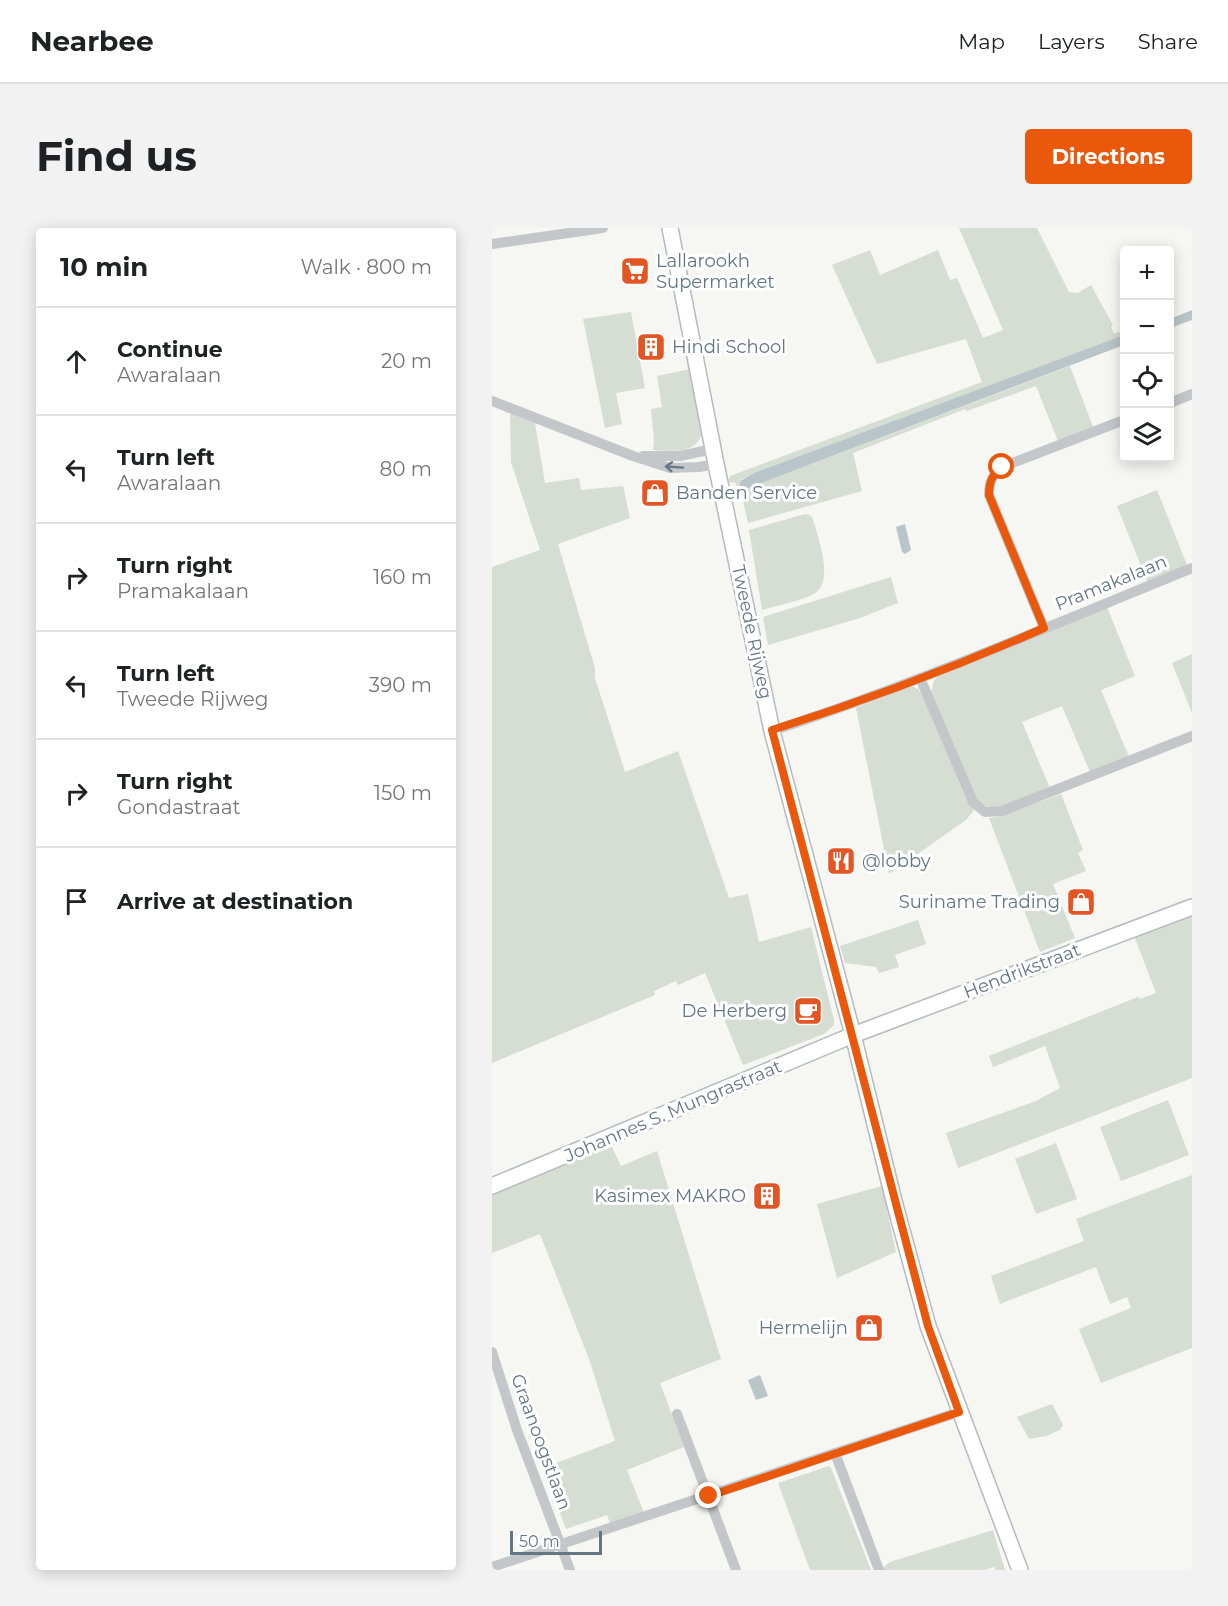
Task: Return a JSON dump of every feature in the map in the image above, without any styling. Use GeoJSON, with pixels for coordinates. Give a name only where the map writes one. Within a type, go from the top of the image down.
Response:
{"type":"FeatureCollection","features":[{"type":"Feature","properties":{"kind":"street"},"geometry":{"type":"LineString","coordinates":[[492,244],[603,228]]}},
{"type":"Feature","properties":{"kind":"street","name":"Tweede Rijweg"},"geometry":{"type":"LineString","coordinates":[[670,228],[714,456],[772,730],[928,1326],[1020,1570]]}},
{"type":"Feature","properties":{"kind":"street"},"geometry":{"type":"LineString","coordinates":[[1174,401],[1192,394]]}},
{"type":"Feature","properties":{"kind":"street"},"geometry":{"type":"LineString","coordinates":[[492,400],[633,456],[670,468],[699,467],[714,456]]}},
{"type":"Feature","properties":{"kind":"street"},"geometry":{"type":"LineString","coordinates":[[1044,628],[989,495],[990,481],[994,473],[1002,467],[1120,422]]}},
{"type":"Feature","properties":{"kind":"street","name":"Pramakalaan"},"geometry":{"type":"LineString","coordinates":[[772,730],[854,704],[984,654],[1192,568]]}},
{"type":"Feature","properties":{"kind":"street"},"geometry":{"type":"LineString","coordinates":[[920,678],[973,802],[985,812],[1002,811],[1192,736]]}},
{"type":"Feature","properties":{"kind":"street","name":"Hendrikstraat"},"geometry":{"type":"LineString","coordinates":[[853,1035],[1192,907]]}},
{"type":"Feature","properties":{"kind":"street","name":"Johannes S. Mungrastraat"},"geometry":{"type":"LineString","coordinates":[[492,1186],[853,1035]]}},
{"type":"Feature","properties":{"kind":"street","name":"Graanoogstlaan"},"geometry":{"type":"LineString","coordinates":[[492,1352],[517,1430],[570,1570]]}},
{"type":"Feature","properties":{"kind":"street"},"geometry":{"type":"LineString","coordinates":[[492,1567],[959,1412]]}},
{"type":"Feature","properties":{"kind":"street"},"geometry":{"type":"LineString","coordinates":[[677,1414],[736,1570]]}},
{"type":"Feature","properties":{"kind":"street"},"geometry":{"type":"LineString","coordinates":[[835,1453],[879,1570]]}},
{"type":"Feature","properties":{"kind":"shaded area"},"geometry":{"type":"Polygon","coordinates":[[[959,228],[1037,228],[1069,292],[1078,293],[1091,285],[1113,325],[1111,327],[1114,334],[1120,332],[1120,336],[754,473],[740,480],[743,490],[1070,366],[1093,427],[1058,441],[1036,386],[967,411],[965,409],[853,453],[862,491],[748,523],[742,496],[735,498],[736,483],[728,482],[730,476],[982,382],[966,339],[877,364],[832,265],[870,250],[880,275],[938,250],[950,280],[957,278],[983,338],[1003,330],[959,228]]]}},
{"type":"Feature","properties":{"kind":"shaded area"},"geometry":{"type":"Polygon","coordinates":[[[1192,310],[1192,320],[1174,327],[1174,317],[1192,310]]]}},
{"type":"Feature","properties":{"kind":"shaded area"},"geometry":{"type":"Polygon","coordinates":[[[631,312],[645,388],[616,393],[622,424],[605,428],[583,319],[631,312]]]}},
{"type":"Feature","properties":{"kind":"shaded area"},"geometry":{"type":"Polygon","coordinates":[[[1120,336],[1120,347],[743,490],[740,489],[740,481],[754,473],[1120,336]]]}},
{"type":"Feature","properties":{"kind":"shaded area"},"geometry":{"type":"Polygon","coordinates":[[[691,369],[702,432],[699,439],[695,445],[683,450],[653,450],[651,409],[662,407],[657,376],[691,369]]]}},
{"type":"Feature","properties":{"kind":"shaded area"},"geometry":{"type":"Polygon","coordinates":[[[510,413],[535,423],[545,483],[579,478],[581,490],[623,486],[630,518],[558,544],[595,668],[595,678],[625,772],[678,751],[729,898],[748,894],[759,942],[811,927],[834,1020],[834,1025],[824,1034],[743,1065],[705,973],[678,985],[676,981],[654,991],[655,995],[492,1063],[492,567],[540,550],[511,462],[510,413]]]}},
{"type":"Feature","properties":{"kind":"shaded area"},"geometry":{"type":"Polygon","coordinates":[[[1157,490],[1187,565],[1147,581],[1117,506],[1157,490]]]}},
{"type":"Feature","properties":{"kind":"shaded area"},"geometry":{"type":"Polygon","coordinates":[[[805,514],[810,515],[813,519],[818,537],[823,560],[823,581],[812,595],[762,610],[749,530],[805,514]]]}},
{"type":"Feature","properties":{"kind":"shaded area"},"geometry":{"type":"Polygon","coordinates":[[[905,524],[911,550],[905,554],[902,552],[896,527],[905,524]]]}},
{"type":"Feature","properties":{"kind":"shaded area"},"geometry":{"type":"Polygon","coordinates":[[[891,577],[898,603],[857,619],[768,645],[763,617],[891,577]]]}},
{"type":"Feature","properties":{"kind":"shaded area"},"geometry":{"type":"Polygon","coordinates":[[[1107,607],[1135,676],[1101,690],[1129,757],[1090,772],[1062,706],[1022,722],[1050,788],[1009,804],[986,806],[975,797],[931,692],[934,681],[937,677],[1107,607]]]}},
{"type":"Feature","properties":{"kind":"shaded area"},"geometry":{"type":"Polygon","coordinates":[[[1192,654],[1192,713],[1172,663],[1192,654]]]}},
{"type":"Feature","properties":{"kind":"shaded area"},"geometry":{"type":"Polygon","coordinates":[[[912,686],[918,689],[923,697],[966,799],[974,810],[966,820],[889,874],[856,708],[912,686]]]}},
{"type":"Feature","properties":{"kind":"shaded area"},"geometry":{"type":"Polygon","coordinates":[[[1061,794],[1083,850],[1078,853],[1086,871],[1053,884],[1075,938],[1040,952],[989,818],[1061,794]]]}},
{"type":"Feature","properties":{"kind":"shaded area"},"geometry":{"type":"Polygon","coordinates":[[[1192,911],[1192,1078],[958,1168],[946,1133],[1036,1101],[1060,1088],[1045,1046],[993,1067],[989,1056],[1138,997],[1140,999],[1156,993],[1133,933],[1192,911]]]}},
{"type":"Feature","properties":{"kind":"shaded area"},"geometry":{"type":"Polygon","coordinates":[[[918,920],[926,944],[895,955],[899,967],[879,973],[876,967],[845,963],[840,946],[918,920]]]}},
{"type":"Feature","properties":{"kind":"shaded area"},"geometry":{"type":"Polygon","coordinates":[[[1168,1100],[1189,1155],[1121,1181],[1100,1127],[1168,1100]]]}},
{"type":"Feature","properties":{"kind":"shaded area"},"geometry":{"type":"Polygon","coordinates":[[[610,1143],[621,1166],[657,1151],[721,1359],[660,1383],[684,1447],[627,1470],[644,1513],[610,1523],[607,1515],[566,1529],[543,1468],[615,1441],[589,1359],[540,1234],[492,1253],[492,1192],[610,1143]]]}},
{"type":"Feature","properties":{"kind":"shaded area"},"geometry":{"type":"Polygon","coordinates":[[[1056,1143],[1077,1199],[1036,1214],[1015,1159],[1056,1143]]]}},
{"type":"Feature","properties":{"kind":"shaded area"},"geometry":{"type":"Polygon","coordinates":[[[1192,1175],[1192,1348],[1101,1383],[1079,1329],[1131,1308],[1127,1297],[1110,1304],[1096,1267],[1000,1304],[991,1276],[1084,1241],[1076,1219],[1192,1175]]]}},
{"type":"Feature","properties":{"kind":"shaded area"},"geometry":{"type":"Polygon","coordinates":[[[882,1186],[896,1252],[837,1278],[817,1204],[882,1186]]]}},
{"type":"Feature","properties":{"kind":"shaded area"},"geometry":{"type":"Polygon","coordinates":[[[760,1375],[768,1396],[756,1400],[748,1380],[760,1375]]]}},
{"type":"Feature","properties":{"kind":"shaded area"},"geometry":{"type":"Polygon","coordinates":[[[1052,1404],[1063,1425],[1060,1430],[1046,1436],[1029,1439],[1017,1417],[1052,1404]]]}},
{"type":"Feature","properties":{"kind":"shaded area"},"geometry":{"type":"Polygon","coordinates":[[[829,1466],[871,1570],[810,1570],[778,1483],[829,1466]]]}},
{"type":"Feature","properties":{"kind":"shaded area"},"geometry":{"type":"Polygon","coordinates":[[[993,1530],[1005,1570],[995,1570],[994,1567],[984,1570],[883,1570],[890,1562],[993,1530]]]}},
{"type":"Feature","properties":{"kind":"place","name":"Lallarookh Supermarket"},"geometry":{"type":"Point","coordinates":[635,271]}},
{"type":"Feature","properties":{"kind":"place","name":"Hindi School"},"geometry":{"type":"Point","coordinates":[651,347]}},
{"type":"Feature","properties":{"kind":"place","name":"Banden Service"},"geometry":{"type":"Point","coordinates":[655,493]}},
{"type":"Feature","properties":{"kind":"place","name":"@lobby"},"geometry":{"type":"Point","coordinates":[841,861]}},
{"type":"Feature","properties":{"kind":"place","name":"Suriname Trading"},"geometry":{"type":"Point","coordinates":[1081,902]}},
{"type":"Feature","properties":{"kind":"place","name":"De Herberg"},"geometry":{"type":"Point","coordinates":[808,1011]}},
{"type":"Feature","properties":{"kind":"place","name":"Kasimex MAKRO"},"geometry":{"type":"Point","coordinates":[767,1196]}},
{"type":"Feature","properties":{"kind":"place","name":"Hermelijn"},"geometry":{"type":"Point","coordinates":[869,1328]}},
{"type":"Feature","properties":{"kind":"route"},"geometry":{"type":"LineString","coordinates":[[709,1496],[959,1412],[928,1326],[772,730],[854,704],[984,654],[1044,628],[989,495],[990,481],[994,473],[1002,467]]}}]}
